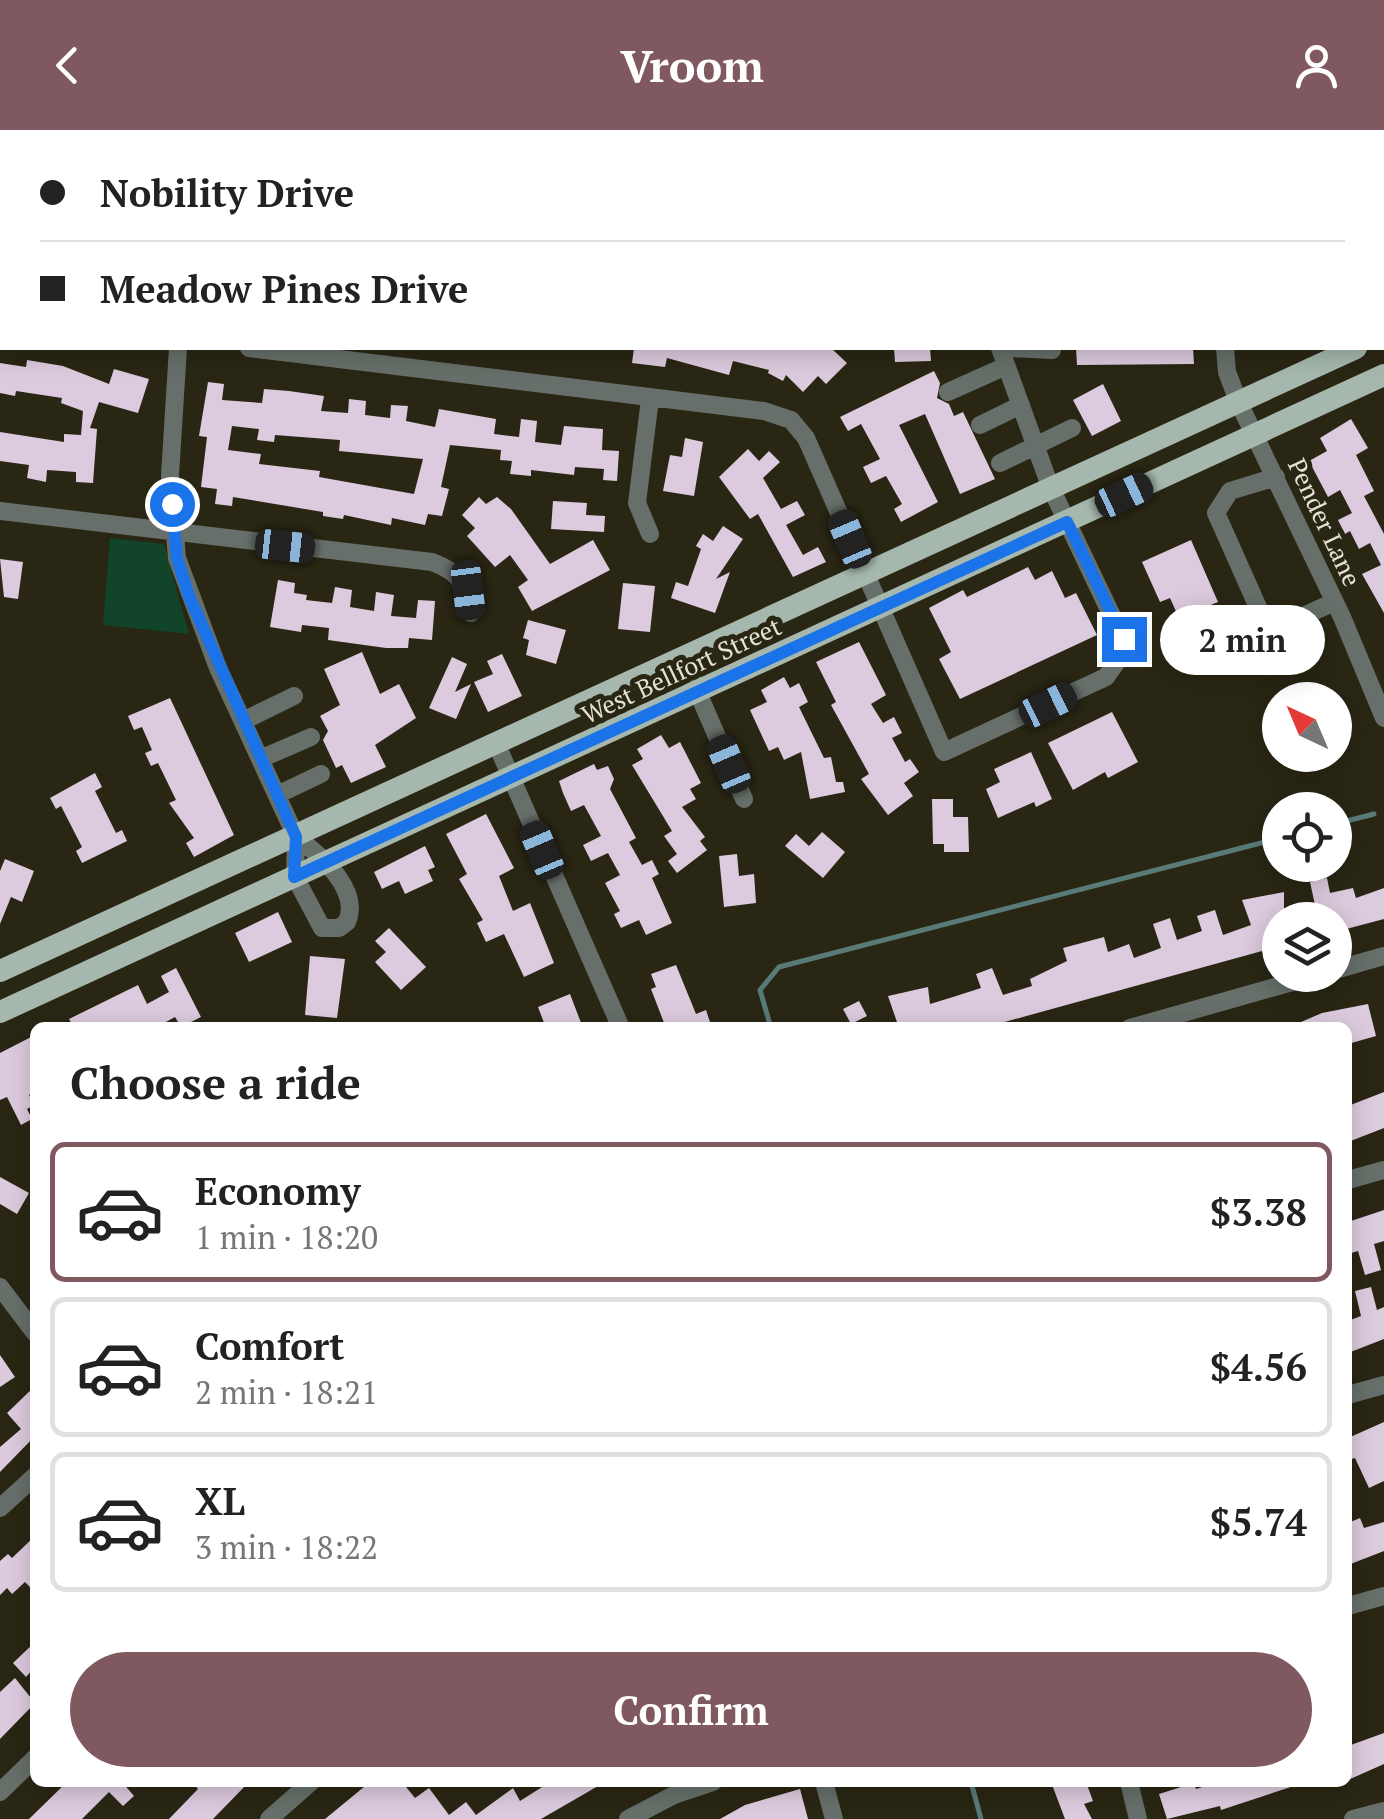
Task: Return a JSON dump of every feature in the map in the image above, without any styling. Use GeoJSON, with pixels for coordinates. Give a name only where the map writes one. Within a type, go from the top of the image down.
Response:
{"type":"FeatureCollection","features":[{"type":"Feature","properties":{"kind":"main road","name":"West Bellfort Street"},"geometry":{"type":"LineString","coordinates":[[0,972],[1352,350]]}},
{"type":"Feature","properties":{"kind":"main road","name":"West Bellfort Street"},"geometry":{"type":"LineString","coordinates":[[0,1012],[1384,375]]}},
{"type":"Feature","properties":{"kind":"street"},"geometry":{"type":"LineString","coordinates":[[178,350],[170,474],[174,533],[189,596],[296,837],[294,877],[314,920],[322,928],[338,928],[347,922],[350,906],[328,862],[296,837]]}},
{"type":"Feature","properties":{"kind":"street"},"geometry":{"type":"LineString","coordinates":[[264,350],[764,411],[791,420],[806,438],[944,752],[1106,677],[1120,657],[1124,639],[1050,486],[1005,354]]}},
{"type":"Feature","properties":{"kind":"street"},"geometry":{"type":"LineString","coordinates":[[948,392],[1005,354],[1052,350]]}},
{"type":"Feature","properties":{"kind":"street","name":"Pender Lane"},"geometry":{"type":"LineString","coordinates":[[1225,350],[1227,372],[1238,401],[1334,602],[1384,718]]}},
{"type":"Feature","properties":{"kind":"street"},"geometry":{"type":"LineString","coordinates":[[650,400],[637,504],[650,534]]}},
{"type":"Feature","properties":{"kind":"street"},"geometry":{"type":"LineString","coordinates":[[980,425],[1021,406]]}},
{"type":"Feature","properties":{"kind":"street"},"geometry":{"type":"LineString","coordinates":[[1000,464],[1072,428]]}},
{"type":"Feature","properties":{"kind":"street"},"geometry":{"type":"LineString","coordinates":[[1276,477],[1230,491],[1216,513],[1269,632],[1334,602]]}},
{"type":"Feature","properties":{"kind":"street"},"geometry":{"type":"LineString","coordinates":[[0,511],[432,562],[454,570],[468,590],[471,612]]}},
{"type":"Feature","properties":{"kind":"street"},"geometry":{"type":"LineString","coordinates":[[683,658],[744,799]]}},
{"type":"Feature","properties":{"kind":"street"},"geometry":{"type":"LineString","coordinates":[[243,720],[294,696]]}},
{"type":"Feature","properties":{"kind":"street"},"geometry":{"type":"LineString","coordinates":[[260,759],[311,736]]}},
{"type":"Feature","properties":{"kind":"street"},"geometry":{"type":"LineString","coordinates":[[496,744],[618,1022]]}},
{"type":"Feature","properties":{"kind":"street"},"geometry":{"type":"LineString","coordinates":[[277,795],[321,774]]}},
{"type":"Feature","properties":{"kind":"street"},"geometry":{"type":"LineString","coordinates":[[1352,965],[1384,956]]}},
{"type":"Feature","properties":{"kind":"street"},"geometry":{"type":"LineString","coordinates":[[1151,1022],[1262,991]]}},
{"type":"Feature","properties":{"kind":"street"},"geometry":{"type":"LineString","coordinates":[[1352,1179],[1384,1170]]}},
{"type":"Feature","properties":{"kind":"street"},"geometry":{"type":"LineString","coordinates":[[0,1287],[30,1326]]}},
{"type":"Feature","properties":{"kind":"street"},"geometry":{"type":"LineString","coordinates":[[1352,1394],[1384,1385]]}},
{"type":"Feature","properties":{"kind":"street"},"geometry":{"type":"LineString","coordinates":[[0,1508],[30,1481]]}},
{"type":"Feature","properties":{"kind":"street"},"geometry":{"type":"LineString","coordinates":[[1352,1605],[1384,1596]]}},
{"type":"Feature","properties":{"kind":"street"},"geometry":{"type":"LineString","coordinates":[[0,1792],[30,1763]]}},
{"type":"Feature","properties":{"kind":"street"},"geometry":{"type":"LineString","coordinates":[[269,1819],[305,1787]]}},
{"type":"Feature","properties":{"kind":"street"},"geometry":{"type":"LineString","coordinates":[[628,1819],[697,1787]]}},
{"type":"Feature","properties":{"kind":"street"},"geometry":{"type":"LineString","coordinates":[[825,1787],[834,1819]]}},
{"type":"Feature","properties":{"kind":"street"},"geometry":{"type":"LineString","coordinates":[[1130,1787],[1138,1819]]}},
{"type":"Feature","properties":{"kind":"street"},"geometry":{"type":"LineString","coordinates":[[1354,1819],[1384,1811]]}},
{"type":"Feature","properties":{"kind":"green space"},"geometry":{"type":"Polygon","coordinates":[[[110,538],[164,544],[189,634],[103,625],[110,538]]]}},
{"type":"Feature","properties":{"kind":"building"},"geometry":{"type":"Polygon","coordinates":[[[634,350],[833,350],[847,363],[826,384],[818,376],[803,392],[786,375],[783,381],[769,370],[733,361],[729,375],[667,358],[665,367],[632,363],[634,350]]]}},
{"type":"Feature","properties":{"kind":"building"},"geometry":{"type":"Polygon","coordinates":[[[894,350],[930,350],[931,361],[895,362],[894,350]]]}},
{"type":"Feature","properties":{"kind":"building"},"geometry":{"type":"Polygon","coordinates":[[[1076,350],[1193,350],[1194,364],[1077,365],[1076,350]]]}},
{"type":"Feature","properties":{"kind":"building"},"geometry":{"type":"Polygon","coordinates":[[[27,360],[63,366],[109,384],[114,369],[149,379],[138,413],[99,402],[90,428],[97,429],[93,483],[76,482],[76,472],[47,470],[46,482],[27,478],[29,465],[0,461],[0,432],[64,442],[64,434],[81,435],[83,411],[61,403],[62,398],[16,391],[15,396],[0,393],[0,363],[26,367],[27,360]]]}},
{"type":"Feature","properties":{"kind":"building"},"geometry":{"type":"Polygon","coordinates":[[[934,371],[940,383],[937,398],[949,404],[954,416],[963,412],[995,479],[960,494],[925,414],[899,425],[938,502],[901,522],[894,509],[902,504],[886,476],[871,483],[863,467],[880,459],[861,424],[848,431],[840,417],[934,371]]]}},
{"type":"Feature","properties":{"kind":"building"},"geometry":{"type":"Polygon","coordinates":[[[208,382],[224,384],[222,400],[262,403],[264,389],[289,391],[324,396],[321,411],[348,413],[349,399],[366,401],[365,415],[390,418],[391,405],[408,406],[406,421],[435,427],[439,409],[496,419],[494,434],[519,437],[521,419],[537,421],[535,442],[561,445],[564,426],[603,429],[602,450],[619,451],[617,481],[603,480],[604,469],[575,467],[574,475],[531,470],[531,476],[510,474],[512,461],[500,460],[501,450],[450,445],[441,487],[449,489],[442,516],[428,514],[425,525],[392,518],[391,525],[344,515],[343,519],[323,516],[323,512],[233,497],[232,506],[215,504],[217,489],[201,487],[207,437],[199,436],[208,382]],[[232,426],[228,450],[261,454],[259,464],[320,471],[319,477],[414,494],[423,459],[339,451],[340,440],[275,435],[274,442],[257,440],[259,429],[232,426]]]}},
{"type":"Feature","properties":{"kind":"building"},"geometry":{"type":"Polygon","coordinates":[[[1103,384],[1121,421],[1092,436],[1073,400],[1103,384]]]}},
{"type":"Feature","properties":{"kind":"building"},"geometry":{"type":"Polygon","coordinates":[[[1351,419],[1368,448],[1356,455],[1374,491],[1364,496],[1384,534],[1384,613],[1362,574],[1381,565],[1370,543],[1359,549],[1350,531],[1345,534],[1338,520],[1352,513],[1340,490],[1328,497],[1309,461],[1327,451],[1320,438],[1351,419]]]}},
{"type":"Feature","properties":{"kind":"building"},"geometry":{"type":"Polygon","coordinates":[[[685,438],[703,442],[694,496],[663,491],[670,455],[682,457],[685,438]]]}},
{"type":"Feature","properties":{"kind":"building"},"geometry":{"type":"Polygon","coordinates":[[[748,449],[759,461],[769,451],[780,462],[763,478],[781,509],[797,501],[805,515],[786,525],[803,555],[818,547],[826,562],[793,577],[758,514],[750,519],[719,477],[748,449]]]}},
{"type":"Feature","properties":{"kind":"building"},"geometry":{"type":"Polygon","coordinates":[[[479,497],[486,504],[497,497],[511,509],[550,564],[593,540],[610,570],[532,611],[518,587],[528,580],[510,555],[495,567],[467,536],[475,528],[462,515],[479,497]]]}},
{"type":"Feature","properties":{"kind":"building"},"geometry":{"type":"Polygon","coordinates":[[[553,501],[587,503],[586,515],[605,516],[604,532],[551,529],[553,501]]]}},
{"type":"Feature","properties":{"kind":"building"},"geometry":{"type":"Polygon","coordinates":[[[723,526],[743,539],[716,579],[730,572],[715,613],[671,598],[676,582],[688,586],[701,549],[696,546],[703,534],[713,541],[723,526]]]}},
{"type":"Feature","properties":{"kind":"building"},"geometry":{"type":"Polygon","coordinates":[[[1191,540],[1218,602],[1179,618],[1170,598],[1160,602],[1142,562],[1191,540]]]}},
{"type":"Feature","properties":{"kind":"building"},"geometry":{"type":"Polygon","coordinates":[[[0,559],[23,562],[18,599],[4,597],[0,559]]]}},
{"type":"Feature","properties":{"kind":"building"},"geometry":{"type":"Polygon","coordinates":[[[1028,567],[1035,580],[1052,571],[1065,598],[1076,593],[1097,635],[960,699],[939,659],[951,652],[929,608],[963,590],[967,597],[1028,567]]]}},
{"type":"Feature","properties":{"kind":"building"},"geometry":{"type":"Polygon","coordinates":[[[278,580],[295,583],[294,593],[307,595],[306,600],[332,603],[335,587],[352,590],[350,607],[374,611],[376,592],[394,595],[391,616],[416,618],[418,600],[435,601],[432,640],[409,638],[408,648],[386,648],[328,640],[329,628],[302,625],[301,632],[270,627],[278,580]]]}},
{"type":"Feature","properties":{"kind":"building"},"geometry":{"type":"Polygon","coordinates":[[[623,583],[655,586],[650,632],[618,629],[623,583]]]}},
{"type":"Feature","properties":{"kind":"building"},"geometry":{"type":"Polygon","coordinates":[[[528,620],[566,630],[556,664],[526,655],[529,640],[523,638],[528,620]]]}},
{"type":"Feature","properties":{"kind":"building"},"geometry":{"type":"Polygon","coordinates":[[[859,642],[886,695],[871,704],[883,723],[894,717],[902,733],[892,738],[905,762],[910,759],[919,772],[904,783],[913,796],[888,815],[861,779],[869,774],[831,705],[836,702],[816,662],[859,642]]]}},
{"type":"Feature","properties":{"kind":"building"},"geometry":{"type":"Polygon","coordinates":[[[362,652],[380,694],[399,684],[416,718],[375,745],[386,767],[351,783],[342,765],[336,768],[323,740],[328,731],[320,716],[340,705],[324,669],[362,652]]]}},
{"type":"Feature","properties":{"kind":"building"},"geometry":{"type":"Polygon","coordinates":[[[502,654],[522,696],[488,712],[474,682],[493,674],[487,661],[502,654]]]}},
{"type":"Feature","properties":{"kind":"building"},"geometry":{"type":"Polygon","coordinates":[[[452,657],[467,664],[455,692],[471,684],[456,719],[429,708],[452,657]]]}},
{"type":"Feature","properties":{"kind":"building"},"geometry":{"type":"Polygon","coordinates":[[[784,677],[790,688],[799,683],[808,702],[799,707],[824,758],[831,757],[836,782],[843,782],[845,792],[810,799],[801,752],[784,760],[778,747],[769,751],[750,710],[767,702],[761,690],[784,677]]]}},
{"type":"Feature","properties":{"kind":"building"},"geometry":{"type":"Polygon","coordinates":[[[170,698],[234,835],[194,857],[186,843],[194,838],[169,803],[176,800],[158,763],[151,766],[145,753],[152,750],[142,727],[134,730],[128,716],[170,698]]]}},
{"type":"Feature","properties":{"kind":"building"},"geometry":{"type":"Polygon","coordinates":[[[1112,712],[1138,762],[1108,778],[1105,772],[1073,790],[1048,743],[1112,712]]]}},
{"type":"Feature","properties":{"kind":"building"},"geometry":{"type":"Polygon","coordinates":[[[661,735],[669,748],[680,742],[701,783],[690,789],[696,799],[682,807],[705,837],[700,841],[707,850],[677,873],[668,861],[677,854],[664,836],[672,831],[632,765],[643,759],[637,749],[661,735]]]}},
{"type":"Feature","properties":{"kind":"building"},"geometry":{"type":"Polygon","coordinates":[[[1031,752],[1052,799],[1036,807],[1034,802],[998,818],[986,789],[1000,782],[994,769],[1031,752]]]}},
{"type":"Feature","properties":{"kind":"building"},"geometry":{"type":"Polygon","coordinates":[[[594,764],[597,770],[608,766],[614,779],[610,789],[636,838],[629,842],[642,865],[652,860],[659,874],[652,878],[672,923],[646,935],[639,920],[621,928],[614,914],[620,911],[605,883],[620,875],[608,853],[591,861],[583,845],[601,836],[584,805],[571,811],[559,781],[594,764]]]}},
{"type":"Feature","properties":{"kind":"building"},"geometry":{"type":"Polygon","coordinates":[[[95,773],[102,787],[95,791],[116,833],[122,830],[127,841],[82,863],[76,851],[82,847],[61,806],[56,809],[50,798],[95,773]]]}},
{"type":"Feature","properties":{"kind":"building"},"geometry":{"type":"Polygon","coordinates":[[[932,799],[953,799],[953,817],[968,817],[969,852],[944,852],[944,844],[933,844],[932,799]]]}},
{"type":"Feature","properties":{"kind":"building"},"geometry":{"type":"Polygon","coordinates":[[[486,814],[514,868],[499,876],[513,911],[530,903],[554,963],[524,977],[504,934],[486,942],[477,923],[483,920],[459,879],[467,874],[446,834],[486,814]]]}},
{"type":"Feature","properties":{"kind":"building"},"geometry":{"type":"Polygon","coordinates":[[[822,832],[845,852],[823,878],[785,846],[796,834],[809,846],[822,832]]]}},
{"type":"Feature","properties":{"kind":"building"},"geometry":{"type":"Polygon","coordinates":[[[425,846],[435,867],[428,870],[433,881],[405,894],[399,881],[382,889],[374,872],[425,846]]]}},
{"type":"Feature","properties":{"kind":"building"},"geometry":{"type":"Polygon","coordinates":[[[737,854],[739,876],[754,874],[756,903],[724,907],[719,856],[737,854]]]}},
{"type":"Feature","properties":{"kind":"building"},"geometry":{"type":"Polygon","coordinates":[[[5,859],[34,871],[22,902],[11,897],[0,924],[0,871],[5,859]]]}},
{"type":"Feature","properties":{"kind":"building"},"geometry":{"type":"Polygon","coordinates":[[[1310,882],[1328,882],[1330,893],[1353,888],[1356,898],[1384,888],[1384,919],[1352,927],[1352,902],[1314,902],[1310,882]]]}},
{"type":"Feature","properties":{"kind":"building"},"geometry":{"type":"Polygon","coordinates":[[[1284,892],[1284,902],[1262,902],[1262,951],[1005,1022],[897,1022],[888,996],[928,987],[930,1004],[981,988],[976,974],[992,968],[1003,995],[1032,986],[1030,979],[1067,961],[1063,948],[1104,937],[1108,952],[1129,944],[1134,958],[1161,948],[1153,924],[1170,918],[1177,940],[1202,931],[1197,916],[1215,910],[1223,935],[1251,925],[1242,900],[1284,892]]]}},
{"type":"Feature","properties":{"kind":"building"},"geometry":{"type":"Polygon","coordinates":[[[278,912],[292,942],[249,962],[235,933],[278,912]]]}},
{"type":"Feature","properties":{"kind":"building"},"geometry":{"type":"Polygon","coordinates":[[[389,928],[426,967],[401,990],[375,962],[386,952],[375,941],[389,928]]]}},
{"type":"Feature","properties":{"kind":"building"},"geometry":{"type":"Polygon","coordinates":[[[310,956],[345,959],[337,1018],[305,1015],[310,956]]]}},
{"type":"Feature","properties":{"kind":"building"},"geometry":{"type":"Polygon","coordinates":[[[676,965],[696,1014],[706,1010],[710,1022],[664,1022],[651,989],[656,987],[651,974],[676,965]]]}},
{"type":"Feature","properties":{"kind":"building"},"geometry":{"type":"Polygon","coordinates":[[[176,968],[201,1017],[191,1022],[178,1022],[175,1017],[166,1022],[69,1019],[138,985],[147,1004],[169,992],[161,976],[176,968]]]}},
{"type":"Feature","properties":{"kind":"building"},"geometry":{"type":"Polygon","coordinates":[[[570,994],[581,1022],[544,1022],[538,1007],[570,994]]]}},
{"type":"Feature","properties":{"kind":"building"},"geometry":{"type":"Polygon","coordinates":[[[859,1001],[867,1016],[850,1022],[843,1009],[859,1001]]]}},
{"type":"Feature","properties":{"kind":"building"},"geometry":{"type":"Polygon","coordinates":[[[1368,1004],[1376,1036],[1352,1043],[1352,1022],[1301,1022],[1322,1013],[1368,1004]]]}},
{"type":"Feature","properties":{"kind":"building"},"geometry":{"type":"Polygon","coordinates":[[[30,1038],[30,1120],[21,1125],[7,1097],[0,1100],[0,1053],[30,1038]]]}},
{"type":"Feature","properties":{"kind":"building"},"geometry":{"type":"Polygon","coordinates":[[[1384,1092],[1384,1128],[1352,1140],[1352,1104],[1384,1092]]]}},
{"type":"Feature","properties":{"kind":"building"},"geometry":{"type":"Polygon","coordinates":[[[0,1177],[29,1193],[17,1214],[0,1204],[0,1177]]]}},
{"type":"Feature","properties":{"kind":"building"},"geometry":{"type":"Polygon","coordinates":[[[1384,1210],[1384,1241],[1374,1244],[1381,1270],[1365,1275],[1358,1251],[1352,1253],[1352,1221],[1384,1210]]]}},
{"type":"Feature","properties":{"kind":"building"},"geometry":{"type":"Polygon","coordinates":[[[1371,1287],[1377,1310],[1384,1307],[1384,1339],[1352,1351],[1352,1319],[1361,1316],[1355,1291],[1371,1287]]]}},
{"type":"Feature","properties":{"kind":"building"},"geometry":{"type":"Polygon","coordinates":[[[0,1355],[15,1377],[0,1387],[0,1355]]]}},
{"type":"Feature","properties":{"kind":"building"},"geometry":{"type":"Polygon","coordinates":[[[30,1391],[30,1441],[0,1472],[0,1447],[21,1429],[7,1413],[30,1391]]]}},
{"type":"Feature","properties":{"kind":"building"},"geometry":{"type":"Polygon","coordinates":[[[1384,1422],[1384,1481],[1369,1488],[1355,1458],[1352,1459],[1352,1436],[1384,1422]]]}},
{"type":"Feature","properties":{"kind":"building"},"geometry":{"type":"Polygon","coordinates":[[[1360,1518],[1364,1528],[1384,1522],[1384,1551],[1352,1563],[1352,1521],[1360,1518]]]}},
{"type":"Feature","properties":{"kind":"building"},"geometry":{"type":"Polygon","coordinates":[[[30,1541],[30,1587],[25,1582],[12,1594],[7,1588],[0,1595],[0,1561],[8,1554],[12,1558],[30,1541]]]}},
{"type":"Feature","properties":{"kind":"building"},"geometry":{"type":"Polygon","coordinates":[[[30,1647],[30,1673],[26,1677],[13,1663],[30,1647]]]}},
{"type":"Feature","properties":{"kind":"building"},"geometry":{"type":"Polygon","coordinates":[[[15,1678],[30,1697],[30,1708],[0,1739],[0,1692],[15,1678]]]}},
{"type":"Feature","properties":{"kind":"building"},"geometry":{"type":"Polygon","coordinates":[[[1384,1733],[1384,1764],[1352,1778],[1352,1745],[1384,1733]]]}},
{"type":"Feature","properties":{"kind":"building"},"geometry":{"type":"Polygon","coordinates":[[[62,1787],[126,1787],[134,1796],[123,1806],[109,1792],[82,1819],[29,1819],[62,1787]]]}},
{"type":"Feature","properties":{"kind":"building"},"geometry":{"type":"Polygon","coordinates":[[[244,1787],[213,1819],[169,1819],[198,1789],[244,1787]]]}},
{"type":"Feature","properties":{"kind":"building"},"geometry":{"type":"Polygon","coordinates":[[[364,1787],[406,1787],[415,1798],[429,1788],[449,1815],[466,1802],[476,1815],[513,1788],[520,1801],[542,1787],[596,1787],[541,1819],[325,1819],[364,1787]]]}},
{"type":"Feature","properties":{"kind":"building"},"geometry":{"type":"Polygon","coordinates":[[[1053,1787],[1088,1787],[1093,1801],[1084,1804],[1092,1819],[1065,1819],[1053,1787]]]}},
{"type":"Feature","properties":{"kind":"building"},"geometry":{"type":"Polygon","coordinates":[[[1181,1787],[1291,1787],[1221,1810],[1220,1806],[1167,1819],[1159,1794],[1181,1787]]]}},
{"type":"Feature","properties":{"kind":"building"},"geometry":{"type":"Polygon","coordinates":[[[800,1789],[808,1819],[720,1819],[745,1805],[800,1789]]]}},
{"type":"Feature","properties":{"kind":"waterway"},"geometry":{"type":"LineString","coordinates":[[1352,820],[1374,814]]}},
{"type":"Feature","properties":{"kind":"waterway"},"geometry":{"type":"LineString","coordinates":[[769,1022],[760,990],[779,967],[1262,843]]}},
{"type":"Feature","properties":{"kind":"waterway"},"geometry":{"type":"LineString","coordinates":[[972,1787],[981,1819]]}},
{"type":"Feature","properties":{"kind":"route"},"geometry":{"type":"LineString","coordinates":[[172,504],[177,558],[189,596],[296,837],[294,877],[1067,522],[1124,639]]}}]}
